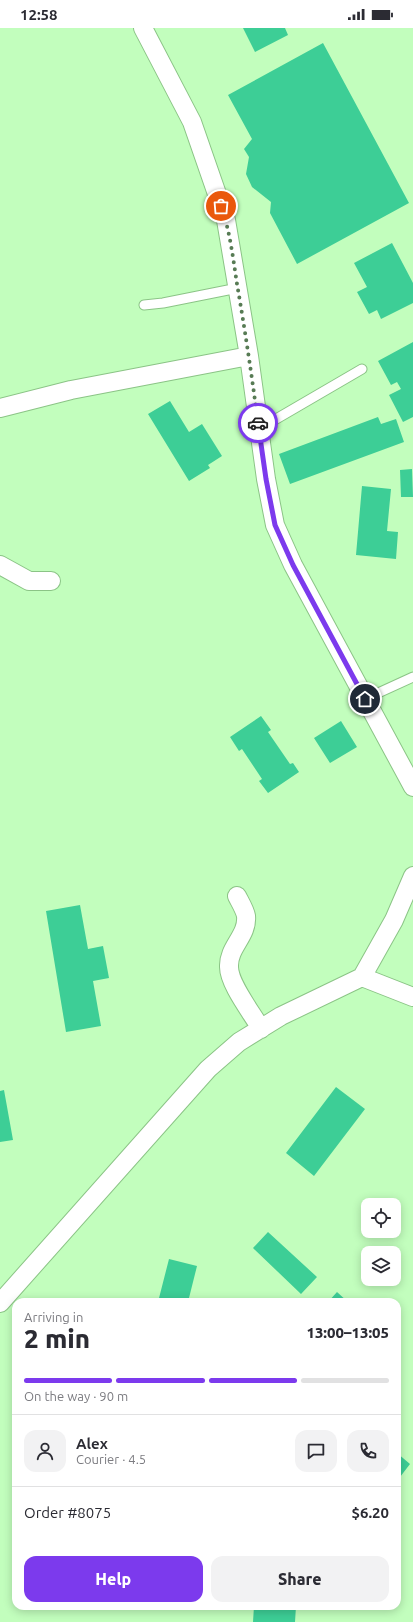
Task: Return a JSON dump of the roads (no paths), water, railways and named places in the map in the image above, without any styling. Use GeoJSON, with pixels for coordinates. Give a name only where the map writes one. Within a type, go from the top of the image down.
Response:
{"type":"FeatureCollection","features":[{"type":"Feature","properties":{"kind":"street"},"geometry":{"type":"LineString","coordinates":[[143,28],[192,122],[226,220],[249,356],[266,479],[275,525],[293,565],[413,787]]}},
{"type":"Feature","properties":{"kind":"street"},"geometry":{"type":"LineString","coordinates":[[0,408],[71,390],[249,356]]}},
{"type":"Feature","properties":{"kind":"street"},"geometry":{"type":"LineString","coordinates":[[0,565],[29,581],[51,581]]}},
{"type":"Feature","properties":{"kind":"street"},"geometry":{"type":"LineString","coordinates":[[0,1304],[208,1069],[239,1042],[281,1016],[362,977],[394,920],[413,876]]}},
{"type":"Feature","properties":{"kind":"street"},"geometry":{"type":"LineString","coordinates":[[237,896],[246,914],[246,928],[229,957],[229,968],[231,979],[261,1029]]}},
{"type":"Feature","properties":{"kind":"street"},"geometry":{"type":"LineString","coordinates":[[362,977],[413,997]]}},
{"type":"Feature","properties":{"kind":"lane"},"geometry":{"type":"LineString","coordinates":[[144,305],[163,303],[238,288]]}},
{"type":"Feature","properties":{"kind":"lane"},"geometry":{"type":"LineString","coordinates":[[259,429],[362,369]]}},
{"type":"Feature","properties":{"kind":"lane"},"geometry":{"type":"LineString","coordinates":[[365,699],[413,677]]}}]}
